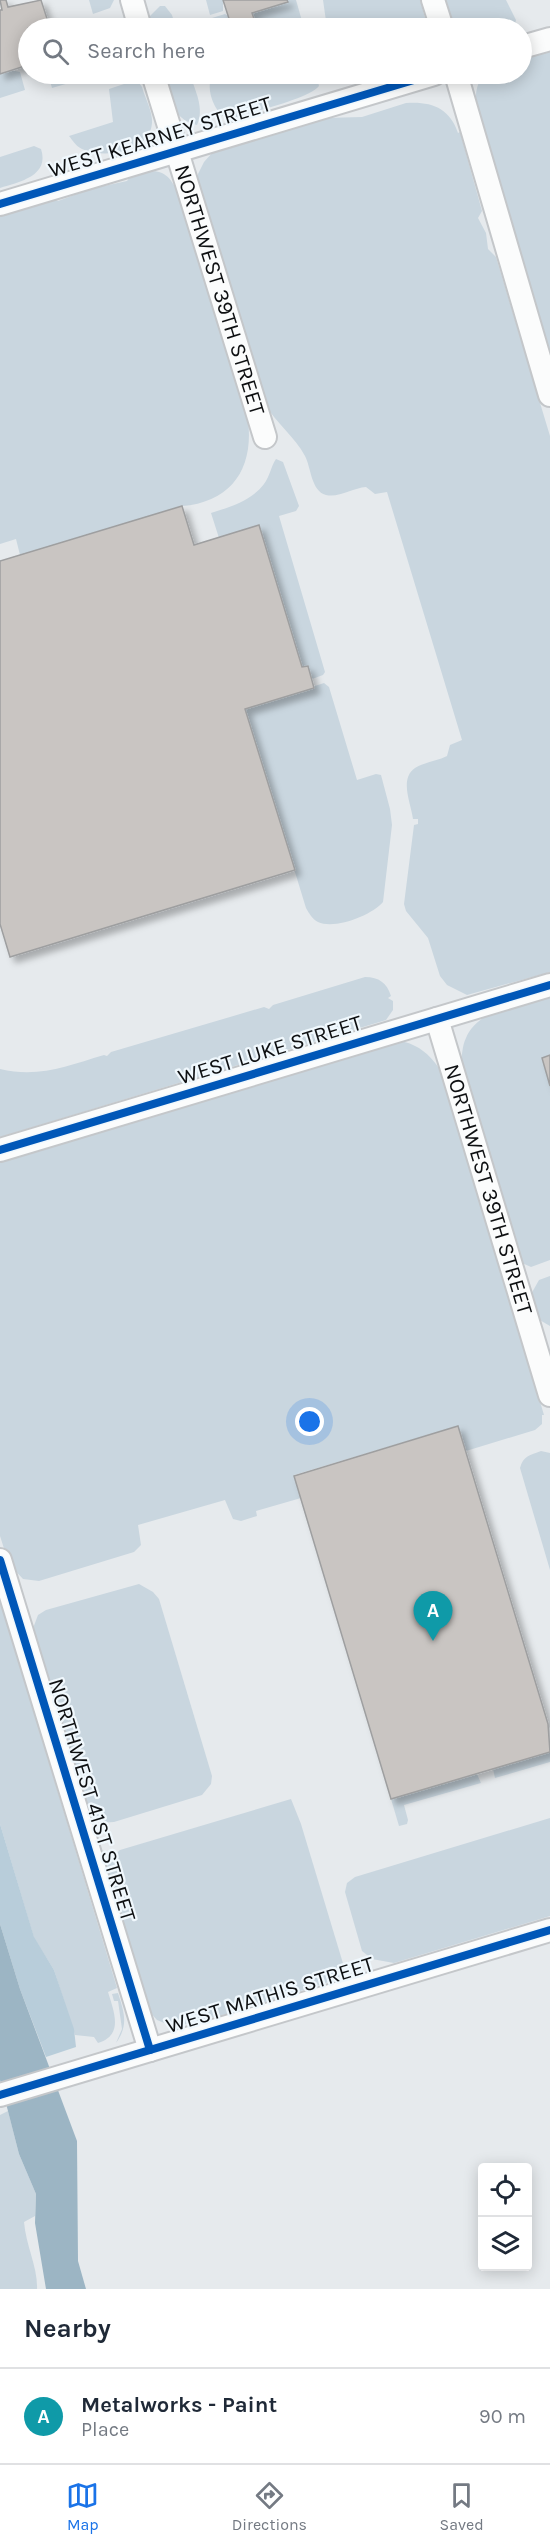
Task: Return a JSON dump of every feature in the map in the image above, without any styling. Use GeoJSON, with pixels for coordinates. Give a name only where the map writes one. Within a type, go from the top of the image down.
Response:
{"type":"FeatureCollection","features":[{"type":"Feature","properties":{"kind":"street"},"geometry":{"type":"LineString","coordinates":[[132,0],[137,18]]}},
{"type":"Feature","properties":{"kind":"street"},"geometry":{"type":"LineString","coordinates":[[433,0],[439,18]]}},
{"type":"Feature","properties":{"kind":"street"},"geometry":{"type":"LineString","coordinates":[[532,44],[550,39]]}},
{"type":"Feature","properties":{"kind":"street","name":"NORTHWEST 39TH STREET"},"geometry":{"type":"LineString","coordinates":[[156,84],[265,437]]}},
{"type":"Feature","properties":{"kind":"street","name":"WEST KEARNEY STREET"},"geometry":{"type":"LineString","coordinates":[[0,204],[400,84]]}},
{"type":"Feature","properties":{"kind":"street"},"geometry":{"type":"LineString","coordinates":[[459,84],[550,395]]}},
{"type":"Feature","properties":{"kind":"street","name":"WEST LUKE STREET"},"geometry":{"type":"LineString","coordinates":[[0,1150],[550,985]]}},
{"type":"Feature","properties":{"kind":"street","name":"NORTHWEST 39TH STREET"},"geometry":{"type":"LineString","coordinates":[[436,1019],[543,1346],[550,1395]]}},
{"type":"Feature","properties":{"kind":"street","name":"NORTHWEST 41ST STREET"},"geometry":{"type":"LineString","coordinates":[[0,1560],[150,2050]]}},
{"type":"Feature","properties":{"kind":"street","name":"WEST MATHIS STREET"},"geometry":{"type":"LineString","coordinates":[[0,2095],[550,1930]]}},
{"type":"Feature","properties":{"kind":"shaded area"},"geometry":{"type":"Polygon","coordinates":[[[89,0],[114,0],[110,8],[93,14],[89,0]]]}},
{"type":"Feature","properties":{"kind":"shaded area"},"geometry":{"type":"Polygon","coordinates":[[[206,0],[223,0],[223,11],[210,15],[206,0]]]}},
{"type":"Feature","properties":{"kind":"shaded area"},"geometry":{"type":"Polygon","coordinates":[[[287,0],[296,0],[301,18],[254,18],[252,13],[287,2],[287,0]]]}},
{"type":"Feature","properties":{"kind":"shaded area"},"geometry":{"type":"Polygon","coordinates":[[[323,0],[420,0],[425,18],[326,18],[323,0]]]}},
{"type":"Feature","properties":{"kind":"shaded area"},"geometry":{"type":"Polygon","coordinates":[[[443,0],[506,0],[515,18],[449,18],[443,0]]]}},
{"type":"Feature","properties":{"kind":"shaded area"},"geometry":{"type":"Polygon","coordinates":[[[160,6],[165,6],[173,18],[150,18],[160,6]]]}},
{"type":"Feature","properties":{"kind":"shaded area"},"geometry":{"type":"Polygon","coordinates":[[[225,14],[229,18],[212,18],[225,14]]]}},
{"type":"Feature","properties":{"kind":"shaded area"},"geometry":{"type":"Polygon","coordinates":[[[550,49],[550,357],[476,106],[479,84],[532,84],[532,55],[550,49]]]}},
{"type":"Feature","properties":{"kind":"shaded area"},"geometry":{"type":"Polygon","coordinates":[[[11,70],[18,72],[18,84],[23,84],[25,90],[0,98],[0,74],[11,70]]]}},
{"type":"Feature","properties":{"kind":"shaded area"},"geometry":{"type":"Polygon","coordinates":[[[51,84],[66,84],[52,88],[51,84]]]}},
{"type":"Feature","properties":{"kind":"shaded area"},"geometry":{"type":"Polygon","coordinates":[[[124,84],[140,84],[151,114],[152,123],[149,133],[135,147],[124,151],[102,153],[82,149],[69,136],[113,122],[109,89],[124,84]]]}},
{"type":"Feature","properties":{"kind":"shaded area"},"geometry":{"type":"Polygon","coordinates":[[[166,84],[194,84],[200,106],[197,125],[188,122],[176,112],[166,84]]]}},
{"type":"Feature","properties":{"kind":"shaded area"},"geometry":{"type":"Polygon","coordinates":[[[210,84],[318,84],[319,86],[291,101],[230,119],[220,114],[213,103],[210,84]]]}},
{"type":"Feature","properties":{"kind":"shaded area"},"geometry":{"type":"Polygon","coordinates":[[[406,103],[424,103],[438,108],[450,117],[458,133],[460,132],[482,211],[478,218],[486,233],[488,249],[496,257],[550,436],[550,972],[467,995],[447,985],[440,976],[428,938],[406,911],[404,904],[414,825],[418,824],[418,819],[413,819],[407,792],[408,778],[415,768],[447,756],[450,745],[462,740],[387,492],[375,494],[366,487],[331,496],[317,489],[301,449],[265,404],[198,187],[198,174],[212,153],[232,147],[269,129],[324,114],[325,118],[362,117],[406,103]]]}},
{"type":"Feature","properties":{"kind":"shaded area"},"geometry":{"type":"Polygon","coordinates":[[[34,146],[41,149],[43,158],[37,172],[24,180],[0,188],[0,157],[34,146]]]}},
{"type":"Feature","properties":{"kind":"shaded area"},"geometry":{"type":"Polygon","coordinates":[[[140,171],[166,175],[179,196],[248,420],[249,437],[243,467],[236,480],[214,498],[20,555],[16,539],[0,544],[0,212],[50,197],[58,201],[80,193],[79,189],[100,182],[104,186],[127,181],[133,173],[140,171]]]}},
{"type":"Feature","properties":{"kind":"shaded area"},"geometry":{"type":"Polygon","coordinates":[[[276,459],[283,462],[299,506],[296,511],[279,516],[325,672],[312,679],[308,666],[302,667],[259,526],[219,538],[211,513],[240,503],[253,495],[266,481],[276,459]]]}},
{"type":"Feature","properties":{"kind":"shaded area"},"geometry":{"type":"Polygon","coordinates":[[[324,683],[329,687],[357,780],[376,774],[381,775],[392,825],[383,902],[371,912],[353,920],[334,924],[318,922],[312,918],[306,908],[245,709],[324,683]]]}},
{"type":"Feature","properties":{"kind":"shaded area"},"geometry":{"type":"Polygon","coordinates":[[[365,977],[374,978],[385,984],[389,991],[391,996],[388,998],[393,1001],[393,1010],[386,1020],[0,1137],[0,1069],[28,1072],[65,1067],[264,1007],[269,1009],[273,1005],[365,977]]]}},
{"type":"Feature","properties":{"kind":"shaded area"},"geometry":{"type":"Polygon","coordinates":[[[550,992],[550,1055],[542,1058],[550,1086],[550,1260],[531,1267],[522,1263],[516,1253],[461,1065],[465,1041],[471,1029],[480,1020],[502,1008],[550,992]]]}},
{"type":"Feature","properties":{"kind":"shaded area"},"geometry":{"type":"Polygon","coordinates":[[[395,1040],[422,1050],[441,1071],[544,1415],[542,1415],[542,1424],[535,1430],[466,1451],[458,1426],[294,1475],[301,1498],[256,1511],[257,1516],[241,1521],[233,1519],[225,1500],[138,1525],[141,1545],[134,1552],[39,1581],[23,1579],[9,1564],[0,1536],[0,1158],[395,1040]]]}},
{"type":"Feature","properties":{"kind":"shaded area"},"geometry":{"type":"Polygon","coordinates":[[[550,1276],[550,1326],[538,1319],[530,1296],[539,1280],[550,1276]]]}},
{"type":"Feature","properties":{"kind":"shaded area"},"geometry":{"type":"Polygon","coordinates":[[[541,1451],[550,1453],[550,1570],[520,1468],[525,1458],[541,1451]]]}},
{"type":"Feature","properties":{"kind":"shaded area"},"geometry":{"type":"Polygon","coordinates":[[[139,1584],[153,1592],[159,1599],[212,1776],[211,1784],[202,1795],[114,1822],[100,1822],[89,1815],[32,1631],[38,1615],[46,1610],[139,1584]]]}},
{"type":"Feature","properties":{"kind":"shaded area"},"geometry":{"type":"Polygon","coordinates":[[[0,1600],[117,1988],[108,1992],[114,2015],[114,2029],[106,2039],[98,2043],[94,2037],[75,2035],[54,1970],[34,1938],[0,1824],[0,1600]]]}},
{"type":"Feature","properties":{"kind":"shaded area"},"geometry":{"type":"Polygon","coordinates":[[[550,1752],[550,1762],[495,1778],[493,1769],[550,1752]]]}},
{"type":"Feature","properties":{"kind":"shaded area"},"geometry":{"type":"Polygon","coordinates":[[[477,1774],[481,1783],[404,1805],[408,1820],[407,1824],[399,1826],[391,1799],[477,1774]]]}},
{"type":"Feature","properties":{"kind":"shaded area"},"geometry":{"type":"Polygon","coordinates":[[[291,1799],[301,1824],[345,1970],[343,1974],[332,1981],[230,2013],[174,2027],[157,2020],[149,2011],[105,1875],[109,1860],[120,1850],[291,1799]]]}},
{"type":"Feature","properties":{"kind":"shaded area"},"geometry":{"type":"Polygon","coordinates":[[[550,1818],[550,1916],[394,1963],[372,1959],[362,1951],[345,1892],[347,1883],[355,1877],[550,1818]]]}},
{"type":"Feature","properties":{"kind":"shaded area"},"geometry":{"type":"Polygon","coordinates":[[[0,1824],[34,1937],[54,1970],[74,2029],[76,2047],[46,2057],[20,1989],[0,1924],[0,1824]]]}},
{"type":"Feature","properties":{"kind":"shaded area"},"geometry":{"type":"Polygon","coordinates":[[[0,1924],[20,1989],[77,2141],[78,2261],[86,2289],[46,2289],[35,2223],[36,2194],[19,2154],[0,2080],[0,1924]]]}},
{"type":"Feature","properties":{"kind":"shaded area"},"geometry":{"type":"Polygon","coordinates":[[[118,1993],[124,2024],[123,2030],[116,2043],[122,2029],[118,2001],[114,2001],[112,1994],[118,1993]]]}},
{"type":"Feature","properties":{"kind":"shaded area"},"geometry":{"type":"Polygon","coordinates":[[[8,2111],[19,2154],[36,2194],[35,2216],[24,2222],[36,2273],[37,2289],[0,2289],[0,2115],[8,2111]]]}},
{"type":"Feature","properties":{"kind":"building"},"geometry":{"type":"Polygon","coordinates":[[[0,0],[6,0],[8,7],[41,0],[47,18],[18,18],[18,68],[0,74],[0,10],[2,10],[0,0]]]}},
{"type":"Feature","properties":{"kind":"building"},"geometry":{"type":"Polygon","coordinates":[[[223,0],[287,0],[288,2],[252,13],[254,18],[229,18],[223,0]]]}},
{"type":"Feature","properties":{"kind":"building"},"geometry":{"type":"Polygon","coordinates":[[[182,506],[194,545],[259,525],[302,667],[308,666],[314,688],[245,709],[295,870],[10,957],[0,924],[0,561],[182,506]]]}},
{"type":"Feature","properties":{"kind":"building"},"geometry":{"type":"Polygon","coordinates":[[[550,1055],[550,1086],[542,1058],[550,1055]]]}},
{"type":"Feature","properties":{"kind":"building"},"geometry":{"type":"Polygon","coordinates":[[[458,1426],[548,1724],[550,1752],[391,1799],[294,1476],[458,1426]]]}},
{"type":"Feature","properties":{"kind":"cycle path"},"geometry":{"type":"LineString","coordinates":[[0,204],[401,84]]}},
{"type":"Feature","properties":{"kind":"cycle path"},"geometry":{"type":"LineString","coordinates":[[0,1150],[550,985]]}},
{"type":"Feature","properties":{"kind":"cycle path"},"geometry":{"type":"LineString","coordinates":[[0,1560],[150,2050]]}},
{"type":"Feature","properties":{"kind":"cycle path"},"geometry":{"type":"LineString","coordinates":[[0,2095],[550,1930]]}},
{"type":"Feature","properties":{"kind":"place","name":"Metalworks - Paint"},"geometry":{"type":"Point","coordinates":[433,1641]}}]}
